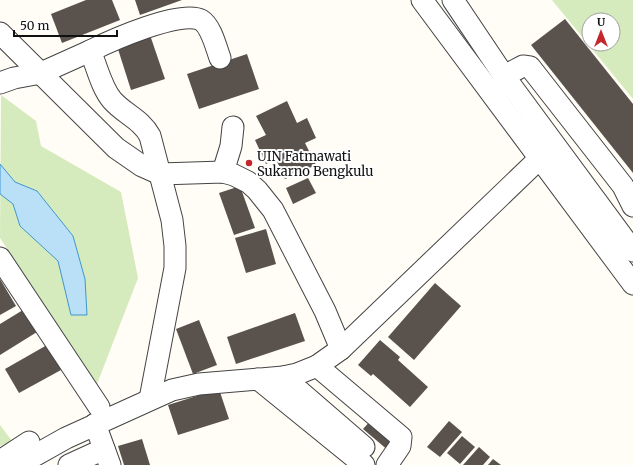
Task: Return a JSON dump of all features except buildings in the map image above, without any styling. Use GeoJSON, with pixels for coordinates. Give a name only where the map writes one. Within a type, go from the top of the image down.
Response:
{"type":"FeatureCollection","features":[{"type":"Feature","properties":{"kind":"street"},"geometry":{"type":"LineString","coordinates":[[422,0],[539,159],[624,240]]}},
{"type":"Feature","properties":{"kind":"street"},"geometry":{"type":"LineString","coordinates":[[453,0],[504,76],[624,240],[633,284]]}},
{"type":"Feature","properties":{"kind":"street"},"geometry":{"type":"LineString","coordinates":[[0,83],[14,78],[41,72],[103,44],[163,22],[194,18],[202,21],[208,28],[220,58]]}},
{"type":"Feature","properties":{"kind":"street"},"geometry":{"type":"LineString","coordinates":[[0,34],[41,72],[116,148],[142,166],[160,174],[223,172],[234,175],[248,182],[257,190],[273,210],[325,311],[341,348]]}},
{"type":"Feature","properties":{"kind":"street"},"geometry":{"type":"LineString","coordinates":[[90,51],[110,98],[120,108],[132,115],[145,127],[150,136],[172,220],[175,246],[175,268],[158,391]]}},
{"type":"Feature","properties":{"kind":"street"},"geometry":{"type":"LineString","coordinates":[[504,76],[523,66],[530,67],[623,186],[633,206]]}},
{"type":"Feature","properties":{"kind":"street"},"geometry":{"type":"LineString","coordinates":[[223,172],[232,146],[233,127]]}},
{"type":"Feature","properties":{"kind":"street"},"geometry":{"type":"LineString","coordinates":[[0,461],[27,458],[48,431],[97,416],[158,391],[199,384],[283,377],[317,366],[341,348],[539,159]]}},
{"type":"Feature","properties":{"kind":"street"},"geometry":{"type":"LineString","coordinates":[[0,258],[97,416],[107,457],[69,465]]}},
{"type":"Feature","properties":{"kind":"street"},"geometry":{"type":"LineString","coordinates":[[283,377],[386,465],[400,446],[401,436],[317,366]]}},
{"type":"Feature","properties":{"kind":"street"},"geometry":{"type":"LineString","coordinates":[[258,379],[364,465]]}},
{"type":"Feature","properties":{"kind":"green space"},"geometry":{"type":"Polygon","coordinates":[[[552,0],[633,0],[633,99],[595,52],[621,52],[621,12],[581,12],[581,35],[552,0]]]}},
{"type":"Feature","properties":{"kind":"green space"},"geometry":{"type":"Polygon","coordinates":[[[1,95],[36,121],[41,146],[121,192],[138,278],[97,384],[0,238],[1,95]]]}},
{"type":"Feature","properties":{"kind":"green space"},"geometry":{"type":"Polygon","coordinates":[[[0,425],[12,441],[0,446],[0,425]]]}},
{"type":"Feature","properties":{"kind":"water"},"geometry":{"type":"Polygon","coordinates":[[[0,164],[15,182],[37,191],[73,236],[85,279],[87,315],[71,315],[58,261],[20,226],[13,204],[0,194],[0,164]]]}},
{"type":"Feature","properties":{"kind":"place","name":"UIN Fatmawati Sukarno Bengkulu"},"geometry":{"type":"Point","coordinates":[249,163]}}]}
